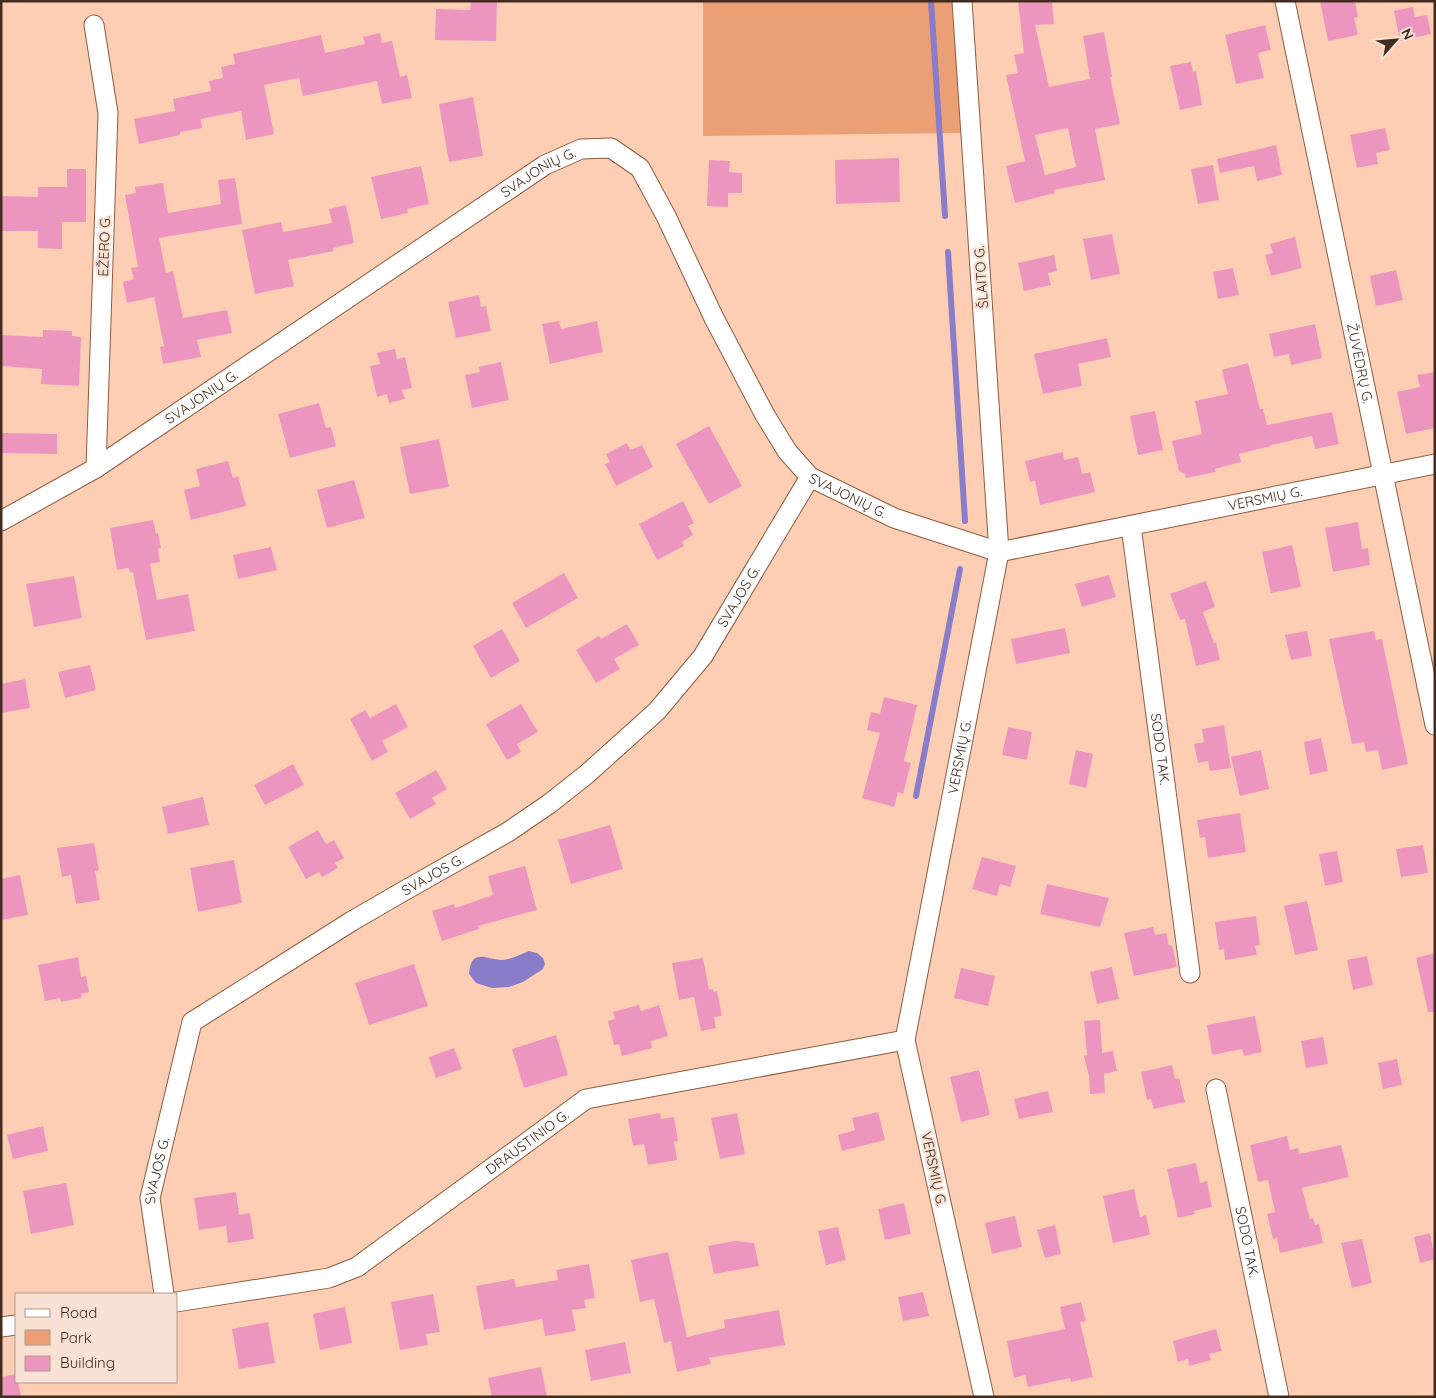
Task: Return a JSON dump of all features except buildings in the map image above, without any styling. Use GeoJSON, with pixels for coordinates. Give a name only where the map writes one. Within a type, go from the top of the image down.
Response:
{"type":"FeatureCollection","features":[{"type":"Feature","properties":{"kind":"street","name":"ŠLAITO G."},"geometry":{"type":"LineString","coordinates":[[962,1],[1000,552]]}},
{"type":"Feature","properties":{"kind":"street","name":"ŽUVĖDRŲ G."},"geometry":{"type":"LineString","coordinates":[[1284,1],[1435,725]]}},
{"type":"Feature","properties":{"kind":"street","name":"EŽERO G."},"geometry":{"type":"LineString","coordinates":[[94,25],[108,113],[96,468]]}},
{"type":"Feature","properties":{"kind":"street","name":"SVAJONIŲ G."},"geometry":{"type":"LineString","coordinates":[[1,520],[96,468],[545,165],[581,149],[612,148],[640,168],[666,216],[714,318],[765,415],[787,451],[810,477],[894,518],[1000,552]]}},
{"type":"Feature","properties":{"kind":"street","name":"VERSMIŲ G."},"geometry":{"type":"LineString","coordinates":[[984,1397],[905,1040],[1000,552],[1435,464]]}},
{"type":"Feature","properties":{"kind":"street","name":"SVAJOS G."},"geometry":{"type":"LineString","coordinates":[[164,1293],[150,1198],[192,1022],[352,921],[508,832],[549,804],[587,774],[658,711],[702,656],[810,477]]}},
{"type":"Feature","properties":{"kind":"street","name":"SODO TAK."},"geometry":{"type":"LineString","coordinates":[[1130,526],[1190,973]]}},
{"type":"Feature","properties":{"kind":"street","name":"DRAUSTINIO G."},"geometry":{"type":"LineString","coordinates":[[178,1302],[329,1278],[357,1268],[586,1099],[905,1040]]}},
{"type":"Feature","properties":{"kind":"street","name":"SODO TAK."},"geometry":{"type":"LineString","coordinates":[[1216,1088],[1279,1397]]}},
{"type":"Feature","properties":{"kind":"street"},"geometry":{"type":"LineString","coordinates":[[1,1327],[15,1325]]}},
{"type":"Feature","properties":{"kind":"green space"},"geometry":{"type":"Polygon","coordinates":[[[703,1],[952,1],[961,133],[703,136],[703,1]]]}},
{"type":"Feature","properties":{"kind":"shaded area"},"geometry":{"type":"Polygon","coordinates":[[[529,951],[537,953],[543,958],[545,964],[543,969],[523,982],[509,987],[492,988],[476,983],[469,974],[470,966],[476,958],[485,957],[505,960],[529,951]]]}},
{"type":"Feature","properties":{"kind":"waterway"},"geometry":{"type":"LineString","coordinates":[[931,1],[945,216]]}},
{"type":"Feature","properties":{"kind":"waterway"},"geometry":{"type":"LineString","coordinates":[[948,252],[965,521]]}},
{"type":"Feature","properties":{"kind":"waterway"},"geometry":{"type":"LineString","coordinates":[[916,796],[960,569]]}}]}
